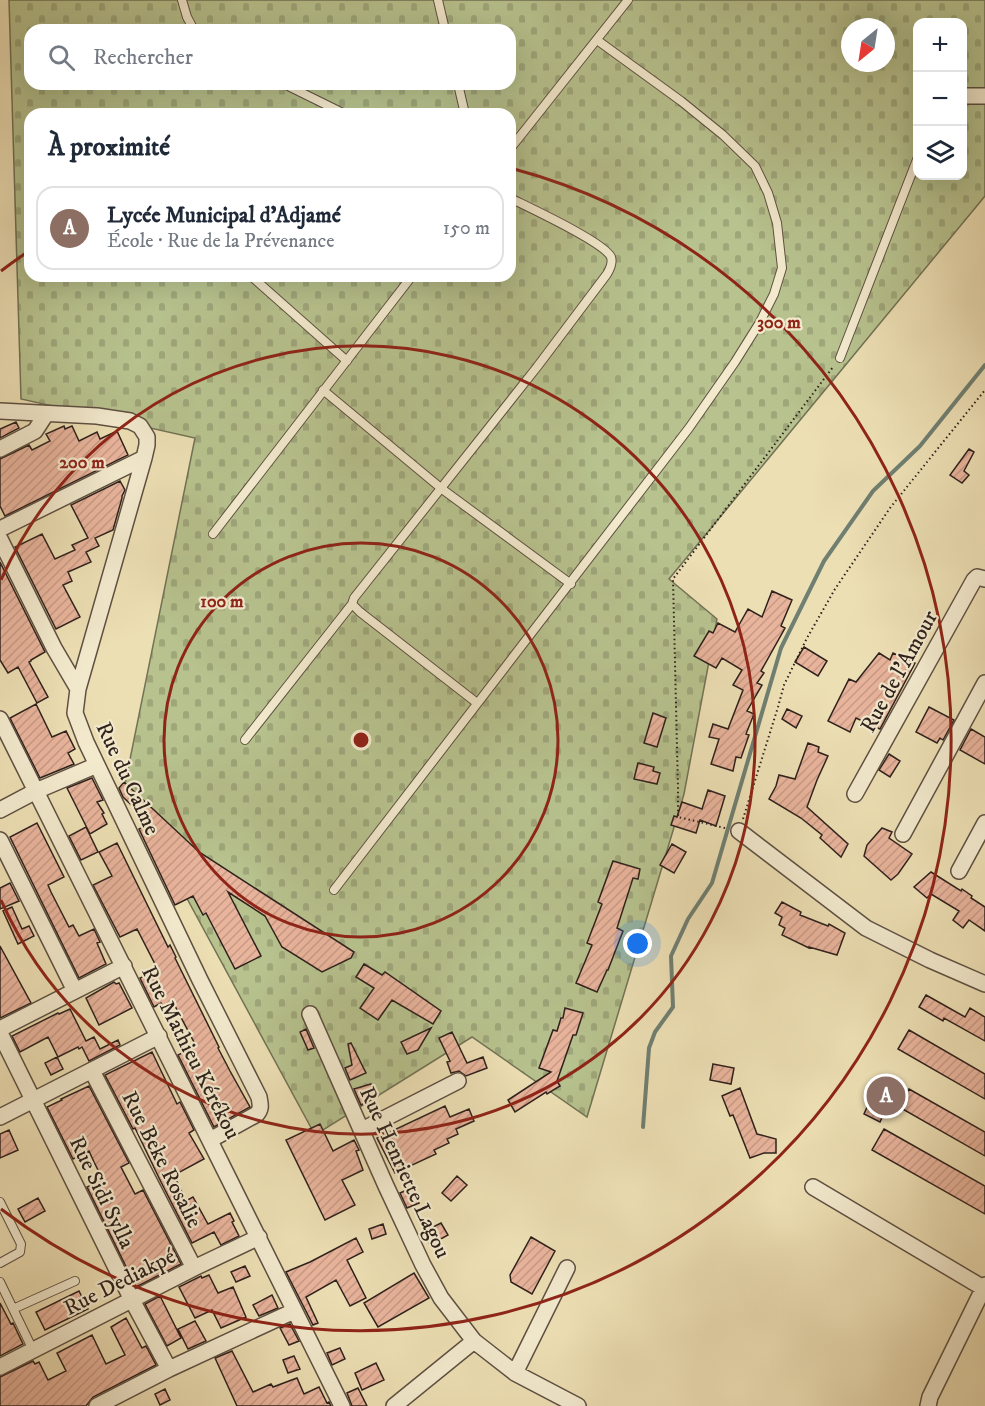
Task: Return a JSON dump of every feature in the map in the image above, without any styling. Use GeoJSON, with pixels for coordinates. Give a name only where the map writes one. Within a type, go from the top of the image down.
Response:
{"type":"FeatureCollection","features":[{"type":"Feature","properties":{"kind":"street"},"geometry":{"type":"LineString","coordinates":[[967,96],[985,96]]}},
{"type":"Feature","properties":{"kind":"street","name":"Rue du Calme"},"geometry":{"type":"LineString","coordinates":[[0,411],[98,416],[130,421],[140,426],[147,437],[144,458],[78,689],[75,713],[86,742],[200,980],[259,1097],[261,1106],[256,1114],[210,1140]]}},
{"type":"Feature","properties":{"kind":"street"},"geometry":{"type":"LineString","coordinates":[[0,449],[35,431],[46,414]]}},
{"type":"Feature","properties":{"kind":"street"},"geometry":{"type":"LineString","coordinates":[[0,530],[144,458]]}},
{"type":"Feature","properties":{"kind":"street"},"geometry":{"type":"LineString","coordinates":[[0,539],[54,648],[78,689]]}},
{"type":"Feature","properties":{"kind":"street","name":"Rue de l'Amour"},"geometry":{"type":"LineString","coordinates":[[855,795],[974,580],[977,577],[985,579]]}},
{"type":"Feature","properties":{"kind":"street"},"geometry":{"type":"LineString","coordinates":[[903,834],[983,694]]}},
{"type":"Feature","properties":{"kind":"street","name":"Rue Mathieu Kérékou"},"geometry":{"type":"LineString","coordinates":[[0,719],[342,1406]]}},
{"type":"Feature","properties":{"kind":"street"},"geometry":{"type":"LineString","coordinates":[[0,810],[36,791],[97,765]]}},
{"type":"Feature","properties":{"kind":"street"},"geometry":{"type":"LineString","coordinates":[[959,871],[985,823]]}},
{"type":"Feature","properties":{"kind":"street"},"geometry":{"type":"LineString","coordinates":[[739,831],[866,928],[985,984]]}},
{"type":"Feature","properties":{"kind":"street"},"geometry":{"type":"LineString","coordinates":[[0,840],[75,991]]}},
{"type":"Feature","properties":{"kind":"street"},"geometry":{"type":"LineString","coordinates":[[0,1031],[124,966]]}},
{"type":"Feature","properties":{"kind":"street","name":"Rue Henriette Lagou"},"geometry":{"type":"LineString","coordinates":[[310,1014],[386,1186],[441,1298],[474,1341],[515,1373],[578,1406]]}},
{"type":"Feature","properties":{"kind":"street","name":"Rue Sidi Sylla"},"geometry":{"type":"LineString","coordinates":[[0,1031],[132,1300],[169,1369]]}},
{"type":"Feature","properties":{"kind":"street"},"geometry":{"type":"LineString","coordinates":[[0,1117],[159,1036]]}},
{"type":"Feature","properties":{"kind":"street","name":"Rue Beke Rosalie"},"geometry":{"type":"LineString","coordinates":[[92,1071],[194,1268]]}},
{"type":"Feature","properties":{"kind":"street"},"geometry":{"type":"LineString","coordinates":[[362,1130],[458,1081]]}},
{"type":"Feature","properties":{"kind":"street"},"geometry":{"type":"LineString","coordinates":[[813,1187],[984,1287],[930,1396],[928,1406]]}},
{"type":"Feature","properties":{"kind":"street","name":"Rue Dediakpé"},"geometry":{"type":"LineString","coordinates":[[0,1367],[259,1237]]}},
{"type":"Feature","properties":{"kind":"street"},"geometry":{"type":"LineString","coordinates":[[515,1373],[567,1268]]}},
{"type":"Feature","properties":{"kind":"street"},"geometry":{"type":"LineString","coordinates":[[97,1406],[169,1369],[294,1311]]}},
{"type":"Feature","properties":{"kind":"street"},"geometry":{"type":"LineString","coordinates":[[394,1406],[474,1341]]}},
{"type":"Feature","properties":{"kind":"lane"},"geometry":{"type":"LineString","coordinates":[[182,0],[191,24]]}},
{"type":"Feature","properties":{"kind":"lane"},"geometry":{"type":"LineString","coordinates":[[438,0],[444,24]]}},
{"type":"Feature","properties":{"kind":"lane"},"geometry":{"type":"LineString","coordinates":[[516,141],[628,0]]}},
{"type":"Feature","properties":{"kind":"lane"},"geometry":{"type":"LineString","coordinates":[[334,890],[689,428],[735,362],[774,294],[782,268],[777,223],[768,193],[755,166],[723,135],[681,101],[597,40]]}},
{"type":"Feature","properties":{"kind":"lane"},"geometry":{"type":"LineString","coordinates":[[296,90],[333,108]]}},
{"type":"Feature","properties":{"kind":"lane"},"geometry":{"type":"LineString","coordinates":[[459,90],[464,108]]}},
{"type":"Feature","properties":{"kind":"lane"},"geometry":{"type":"LineString","coordinates":[[840,358],[913,170]]}},
{"type":"Feature","properties":{"kind":"lane"},"geometry":{"type":"LineString","coordinates":[[245,740],[352,604],[354,598],[537,368],[612,265],[612,258],[606,250],[592,240],[516,201]]}},
{"type":"Feature","properties":{"kind":"lane"},"geometry":{"type":"LineString","coordinates":[[258,282],[347,361]]}},
{"type":"Feature","properties":{"kind":"lane"},"geometry":{"type":"LineString","coordinates":[[213,534],[407,282]]}},
{"type":"Feature","properties":{"kind":"lane"},"geometry":{"type":"LineString","coordinates":[[323,390],[442,489],[571,584]]}},
{"type":"Feature","properties":{"kind":"lane"},"geometry":{"type":"LineString","coordinates":[[352,604],[477,703]]}},
{"type":"Feature","properties":{"kind":"lane"},"geometry":{"type":"LineString","coordinates":[[0,1202],[21,1244],[20,1252],[0,1263]]}},
{"type":"Feature","properties":{"kind":"lane"},"geometry":{"type":"LineString","coordinates":[[13,1309],[75,1281]]}},
{"type":"Feature","properties":{"kind":"lane"},"geometry":{"type":"LineString","coordinates":[[0,1282],[33,1350]]}},
{"type":"Feature","properties":{"kind":"path"},"geometry":{"type":"LineString","coordinates":[[840,358],[673,579],[678,816],[739,831],[784,684],[807,638],[835,589],[890,508],[985,390]]}},
{"type":"Feature","properties":{"kind":"green space"},"geometry":{"type":"Polygon","coordinates":[[[9,0],[985,0],[985,196],[669,579],[717,619],[684,794],[587,1117],[472,1037],[315,1135],[125,784],[195,438],[21,399],[9,0]]]}},
{"type":"Feature","properties":{"kind":"building"},"geometry":{"type":"Polygon","coordinates":[[[16,422],[19,428],[0,438],[0,429],[16,422]]]}},
{"type":"Feature","properties":{"kind":"building"},"geometry":{"type":"Polygon","coordinates":[[[64,426],[65,429],[72,426],[79,441],[97,432],[100,439],[117,431],[128,455],[5,516],[0,506],[0,459],[29,445],[32,450],[50,441],[46,434],[64,426]]]}},
{"type":"Feature","properties":{"kind":"building"},"geometry":{"type":"Polygon","coordinates":[[[969,449],[974,452],[964,471],[969,475],[962,483],[950,475],[969,449]]]}},
{"type":"Feature","properties":{"kind":"building"},"geometry":{"type":"Polygon","coordinates":[[[120,481],[125,490],[113,530],[95,538],[99,546],[86,552],[91,562],[68,572],[72,581],[63,585],[80,617],[56,629],[15,547],[42,534],[55,559],[75,550],[72,545],[88,538],[71,505],[120,481]]]}},
{"type":"Feature","properties":{"kind":"building"},"geometry":{"type":"Polygon","coordinates":[[[0,562],[45,652],[29,662],[48,697],[37,703],[18,667],[8,673],[0,660],[0,562]]]}},
{"type":"Feature","properties":{"kind":"building"},"geometry":{"type":"Polygon","coordinates":[[[772,591],[792,600],[781,626],[785,628],[761,671],[764,673],[757,683],[762,685],[747,711],[754,714],[746,734],[749,735],[741,758],[736,757],[733,771],[711,764],[719,739],[709,737],[713,724],[728,729],[743,690],[733,685],[742,670],[722,658],[716,668],[694,656],[709,631],[713,633],[718,623],[735,632],[748,609],[762,617],[772,591]]]}},
{"type":"Feature","properties":{"kind":"building"},"geometry":{"type":"Polygon","coordinates":[[[804,647],[827,661],[818,676],[795,662],[804,647]]]}},
{"type":"Feature","properties":{"kind":"building"},"geometry":{"type":"Polygon","coordinates":[[[879,653],[890,660],[893,653],[915,663],[880,729],[856,718],[850,732],[828,721],[849,679],[856,682],[879,653]]]}},
{"type":"Feature","properties":{"kind":"building"},"geometry":{"type":"Polygon","coordinates":[[[36,704],[52,737],[66,731],[75,749],[68,753],[74,764],[40,778],[10,718],[36,704]]]}},
{"type":"Feature","properties":{"kind":"building"},"geometry":{"type":"Polygon","coordinates":[[[929,707],[954,720],[943,740],[940,738],[937,743],[916,732],[929,707]]]}},
{"type":"Feature","properties":{"kind":"building"},"geometry":{"type":"Polygon","coordinates":[[[787,709],[802,716],[796,728],[782,719],[787,709]]]}},
{"type":"Feature","properties":{"kind":"building"},"geometry":{"type":"Polygon","coordinates":[[[653,713],[666,718],[657,747],[644,743],[653,713]]]}},
{"type":"Feature","properties":{"kind":"building"},"geometry":{"type":"Polygon","coordinates":[[[971,729],[985,737],[985,764],[960,750],[971,729]]]}},
{"type":"Feature","properties":{"kind":"building"},"geometry":{"type":"Polygon","coordinates":[[[808,743],[819,747],[818,752],[828,756],[807,807],[848,844],[841,857],[820,838],[822,835],[801,818],[769,799],[779,775],[795,779],[808,743]]]}},
{"type":"Feature","properties":{"kind":"building"},"geometry":{"type":"Polygon","coordinates":[[[889,754],[900,761],[890,777],[879,770],[889,754]]]}},
{"type":"Feature","properties":{"kind":"building"},"geometry":{"type":"Polygon","coordinates":[[[638,763],[654,767],[653,771],[660,773],[657,784],[634,779],[638,763]]]}},
{"type":"Feature","properties":{"kind":"building"},"geometry":{"type":"Polygon","coordinates":[[[92,778],[103,800],[97,802],[104,813],[102,814],[107,824],[90,834],[67,788],[92,778]]]}},
{"type":"Feature","properties":{"kind":"building"},"geometry":{"type":"Polygon","coordinates":[[[124,782],[199,852],[354,952],[351,958],[322,972],[282,947],[265,916],[228,892],[261,956],[235,969],[206,913],[203,915],[193,896],[175,905],[139,829],[149,824],[123,797],[119,788],[124,782]]]}},
{"type":"Feature","properties":{"kind":"building"},"geometry":{"type":"Polygon","coordinates":[[[708,790],[725,796],[716,826],[700,820],[696,833],[671,825],[674,816],[677,817],[682,802],[702,809],[708,790]]]}},
{"type":"Feature","properties":{"kind":"building"},"geometry":{"type":"Polygon","coordinates":[[[37,823],[64,877],[48,885],[51,892],[69,927],[73,925],[79,936],[94,929],[106,964],[79,978],[10,837],[37,823]]]}},
{"type":"Feature","properties":{"kind":"building"},"geometry":{"type":"Polygon","coordinates":[[[86,827],[98,852],[81,860],[69,836],[86,827]]]}},
{"type":"Feature","properties":{"kind":"building"},"geometry":{"type":"Polygon","coordinates":[[[882,828],[892,832],[889,838],[912,854],[891,880],[864,856],[867,845],[882,828]]]}},
{"type":"Feature","properties":{"kind":"building"},"geometry":{"type":"Polygon","coordinates":[[[117,843],[168,947],[170,945],[176,957],[218,1048],[250,1107],[214,1127],[178,1055],[196,1046],[175,1006],[165,1011],[161,1003],[154,1007],[140,978],[158,970],[137,929],[120,937],[93,885],[112,876],[99,852],[117,843]]]}},
{"type":"Feature","properties":{"kind":"building"},"geometry":{"type":"Polygon","coordinates":[[[672,844],[686,852],[674,873],[660,865],[672,844]]]}},
{"type":"Feature","properties":{"kind":"building"},"geometry":{"type":"Polygon","coordinates":[[[613,861],[640,869],[638,879],[633,878],[617,928],[623,931],[597,992],[576,983],[592,945],[587,943],[602,904],[598,902],[613,861]]]}},
{"type":"Feature","properties":{"kind":"building"},"geometry":{"type":"Polygon","coordinates":[[[931,872],[961,891],[962,889],[985,907],[985,931],[969,920],[963,928],[953,920],[959,911],[931,894],[927,898],[914,887],[931,872]]]}},
{"type":"Feature","properties":{"kind":"building"},"geometry":{"type":"Polygon","coordinates":[[[10,883],[19,901],[0,909],[0,888],[10,883]]]}},
{"type":"Feature","properties":{"kind":"building"},"geometry":{"type":"Polygon","coordinates":[[[782,902],[801,912],[800,915],[828,926],[829,924],[845,933],[837,955],[809,948],[782,935],[785,928],[779,925],[782,917],[775,913],[782,902]]]}},
{"type":"Feature","properties":{"kind":"building"},"geometry":{"type":"Polygon","coordinates":[[[12,907],[22,929],[29,926],[34,936],[18,944],[3,911],[12,907]]]}},
{"type":"Feature","properties":{"kind":"building"},"geometry":{"type":"Polygon","coordinates":[[[0,946],[31,1003],[0,1018],[0,946]]]}},
{"type":"Feature","properties":{"kind":"building"},"geometry":{"type":"Polygon","coordinates":[[[364,964],[382,975],[385,972],[441,1011],[433,1024],[392,1000],[378,1020],[360,1008],[374,988],[356,977],[364,964]]]}},
{"type":"Feature","properties":{"kind":"building"},"geometry":{"type":"Polygon","coordinates":[[[114,982],[119,983],[132,1008],[99,1025],[86,998],[114,982]]]}},
{"type":"Feature","properties":{"kind":"building"},"geometry":{"type":"Polygon","coordinates":[[[926,995],[965,1017],[970,1008],[985,1017],[985,1041],[919,1007],[926,995]]]}},
{"type":"Feature","properties":{"kind":"building"},"geometry":{"type":"Polygon","coordinates":[[[565,1008],[583,1013],[557,1081],[560,1086],[547,1094],[546,1092],[515,1112],[508,1100],[551,1072],[539,1068],[553,1030],[557,1031],[565,1008]]]}},
{"type":"Feature","properties":{"kind":"building"},"geometry":{"type":"Polygon","coordinates":[[[70,1009],[86,1041],[94,1037],[100,1049],[118,1040],[120,1045],[89,1061],[82,1047],[58,1057],[48,1037],[20,1052],[12,1036],[70,1009]]]}},
{"type":"Feature","properties":{"kind":"building"},"geometry":{"type":"Polygon","coordinates":[[[431,1028],[418,1050],[407,1054],[401,1042],[431,1028]]]}},
{"type":"Feature","properties":{"kind":"building"},"geometry":{"type":"Polygon","coordinates":[[[306,1029],[314,1048],[308,1050],[300,1032],[306,1029]]]}},
{"type":"Feature","properties":{"kind":"building"},"geometry":{"type":"Polygon","coordinates":[[[909,1030],[985,1074],[985,1099],[898,1049],[909,1030]]]}},
{"type":"Feature","properties":{"kind":"building"},"geometry":{"type":"Polygon","coordinates":[[[452,1032],[467,1063],[483,1057],[487,1068],[466,1076],[459,1071],[451,1073],[447,1062],[450,1061],[439,1038],[452,1032]]]}},
{"type":"Feature","properties":{"kind":"building"},"geometry":{"type":"Polygon","coordinates":[[[351,1043],[366,1073],[350,1080],[345,1068],[352,1065],[348,1044],[351,1043]]]}},
{"type":"Feature","properties":{"kind":"building"},"geometry":{"type":"Polygon","coordinates":[[[152,1052],[177,1104],[180,1102],[194,1130],[189,1133],[204,1159],[174,1175],[186,1201],[193,1197],[208,1224],[230,1213],[239,1236],[221,1245],[214,1232],[192,1243],[135,1128],[133,1129],[105,1075],[152,1052]]]}},
{"type":"Feature","properties":{"kind":"building"},"geometry":{"type":"Polygon","coordinates":[[[57,1057],[63,1069],[51,1075],[45,1063],[57,1057]]]}},
{"type":"Feature","properties":{"kind":"building"},"geometry":{"type":"Polygon","coordinates":[[[713,1064],[734,1068],[731,1084],[710,1080],[713,1064]]]}},
{"type":"Feature","properties":{"kind":"building"},"geometry":{"type":"Polygon","coordinates":[[[371,1084],[378,1096],[361,1105],[354,1089],[371,1084]]]}},
{"type":"Feature","properties":{"kind":"building"},"geometry":{"type":"Polygon","coordinates":[[[89,1086],[129,1163],[121,1167],[135,1194],[143,1190],[181,1264],[136,1287],[87,1187],[103,1180],[89,1151],[73,1159],[47,1107],[89,1086]]]}},
{"type":"Feature","properties":{"kind":"building"},"geometry":{"type":"Polygon","coordinates":[[[740,1088],[757,1134],[776,1139],[776,1153],[764,1153],[750,1158],[733,1115],[730,1116],[722,1096],[740,1088]]]}},
{"type":"Feature","properties":{"kind":"building"},"geometry":{"type":"Polygon","coordinates":[[[909,1089],[985,1132],[985,1156],[899,1107],[909,1089]]]}},
{"type":"Feature","properties":{"kind":"building"},"geometry":{"type":"Polygon","coordinates":[[[869,1103],[885,1111],[880,1122],[864,1114],[869,1103]]]}},
{"type":"Feature","properties":{"kind":"building"},"geometry":{"type":"Polygon","coordinates":[[[445,1106],[450,1117],[469,1109],[474,1121],[456,1129],[458,1134],[447,1139],[449,1143],[434,1150],[436,1154],[395,1173],[377,1138],[445,1106]]]}},
{"type":"Feature","properties":{"kind":"building"},"geometry":{"type":"Polygon","coordinates":[[[320,1124],[333,1151],[354,1140],[359,1150],[356,1151],[363,1170],[342,1180],[355,1205],[325,1220],[286,1140],[320,1124]]]}},
{"type":"Feature","properties":{"kind":"building"},"geometry":{"type":"Polygon","coordinates":[[[884,1129],[985,1186],[985,1214],[872,1150],[884,1129]]]}},
{"type":"Feature","properties":{"kind":"building"},"geometry":{"type":"Polygon","coordinates":[[[9,1130],[18,1150],[0,1158],[0,1134],[9,1130]]]}},
{"type":"Feature","properties":{"kind":"building"},"geometry":{"type":"Polygon","coordinates":[[[457,1176],[467,1185],[451,1201],[442,1193],[457,1176]]]}},
{"type":"Feature","properties":{"kind":"building"},"geometry":{"type":"Polygon","coordinates":[[[412,1188],[419,1203],[407,1208],[400,1193],[412,1188]]]}},
{"type":"Feature","properties":{"kind":"building"},"geometry":{"type":"Polygon","coordinates":[[[38,1198],[45,1211],[25,1222],[18,1209],[38,1198]]]}},
{"type":"Feature","properties":{"kind":"building"},"geometry":{"type":"Polygon","coordinates":[[[441,1223],[448,1235],[430,1245],[423,1232],[441,1223]]]}},
{"type":"Feature","properties":{"kind":"building"},"geometry":{"type":"Polygon","coordinates":[[[383,1224],[386,1234],[372,1239],[369,1229],[383,1224]]]}},
{"type":"Feature","properties":{"kind":"building"},"geometry":{"type":"Polygon","coordinates":[[[531,1237],[555,1251],[532,1294],[511,1282],[510,1275],[531,1237]]]}},
{"type":"Feature","properties":{"kind":"building"},"geometry":{"type":"Polygon","coordinates":[[[356,1238],[363,1252],[347,1260],[366,1298],[350,1306],[336,1280],[306,1297],[318,1323],[313,1325],[286,1272],[356,1238]]]}},
{"type":"Feature","properties":{"kind":"building"},"geometry":{"type":"Polygon","coordinates":[[[245,1266],[250,1276],[236,1282],[231,1272],[245,1266]]]}},
{"type":"Feature","properties":{"kind":"building"},"geometry":{"type":"Polygon","coordinates":[[[414,1273],[429,1298],[378,1327],[364,1303],[414,1273]]]}},
{"type":"Feature","properties":{"kind":"building"},"geometry":{"type":"Polygon","coordinates":[[[209,1275],[218,1293],[233,1287],[246,1317],[221,1328],[212,1310],[195,1318],[179,1287],[201,1276],[202,1278],[209,1275]]]}},
{"type":"Feature","properties":{"kind":"building"},"geometry":{"type":"Polygon","coordinates":[[[79,1291],[88,1309],[45,1330],[36,1312],[79,1291]]]}},
{"type":"Feature","properties":{"kind":"building"},"geometry":{"type":"Polygon","coordinates":[[[272,1295],[278,1308],[259,1316],[253,1305],[272,1295]]]}},
{"type":"Feature","properties":{"kind":"building"},"geometry":{"type":"Polygon","coordinates":[[[160,1296],[181,1338],[167,1346],[145,1304],[160,1296]]]}},
{"type":"Feature","properties":{"kind":"building"},"geometry":{"type":"Polygon","coordinates":[[[0,1303],[23,1344],[0,1356],[0,1303]]]}},
{"type":"Feature","properties":{"kind":"building"},"geometry":{"type":"Polygon","coordinates":[[[126,1318],[142,1348],[146,1346],[156,1365],[93,1397],[86,1406],[0,1406],[0,1377],[33,1361],[35,1364],[39,1362],[48,1380],[66,1371],[57,1353],[92,1335],[106,1364],[125,1355],[111,1327],[126,1318]]]}},
{"type":"Feature","properties":{"kind":"building"},"geometry":{"type":"Polygon","coordinates":[[[195,1321],[206,1341],[188,1349],[178,1329],[195,1321]]]}},
{"type":"Feature","properties":{"kind":"building"},"geometry":{"type":"Polygon","coordinates":[[[290,1324],[299,1341],[289,1345],[280,1328],[290,1324]]]}},
{"type":"Feature","properties":{"kind":"building"},"geometry":{"type":"Polygon","coordinates":[[[340,1348],[345,1359],[332,1365],[327,1353],[340,1348]]]}},
{"type":"Feature","properties":{"kind":"building"},"geometry":{"type":"Polygon","coordinates":[[[232,1351],[253,1392],[271,1384],[273,1387],[297,1378],[304,1394],[319,1387],[331,1406],[237,1406],[215,1358],[232,1351]]]}},
{"type":"Feature","properties":{"kind":"building"},"geometry":{"type":"Polygon","coordinates":[[[294,1356],[300,1369],[288,1373],[283,1360],[294,1356]]]}},
{"type":"Feature","properties":{"kind":"building"},"geometry":{"type":"Polygon","coordinates":[[[376,1363],[384,1380],[362,1390],[355,1373],[376,1363]]]}},
{"type":"Feature","properties":{"kind":"building"},"geometry":{"type":"Polygon","coordinates":[[[358,1388],[367,1406],[352,1406],[347,1393],[358,1388]]]}},
{"type":"Feature","properties":{"kind":"building"},"geometry":{"type":"Polygon","coordinates":[[[165,1389],[170,1400],[160,1405],[155,1394],[165,1389]]]}},
{"type":"Feature","properties":{"kind":"waterway"},"geometry":{"type":"LineString","coordinates":[[643,1127],[649,1048],[655,1032],[673,1007],[671,956],[688,919],[712,883],[781,648],[824,561],[873,491],[920,446],[985,365]]}},
{"type":"Feature","properties":{"kind":"place","name":"Lycée Municipal d'Adjamé"},"geometry":{"type":"Point","coordinates":[886,1096]}}]}
